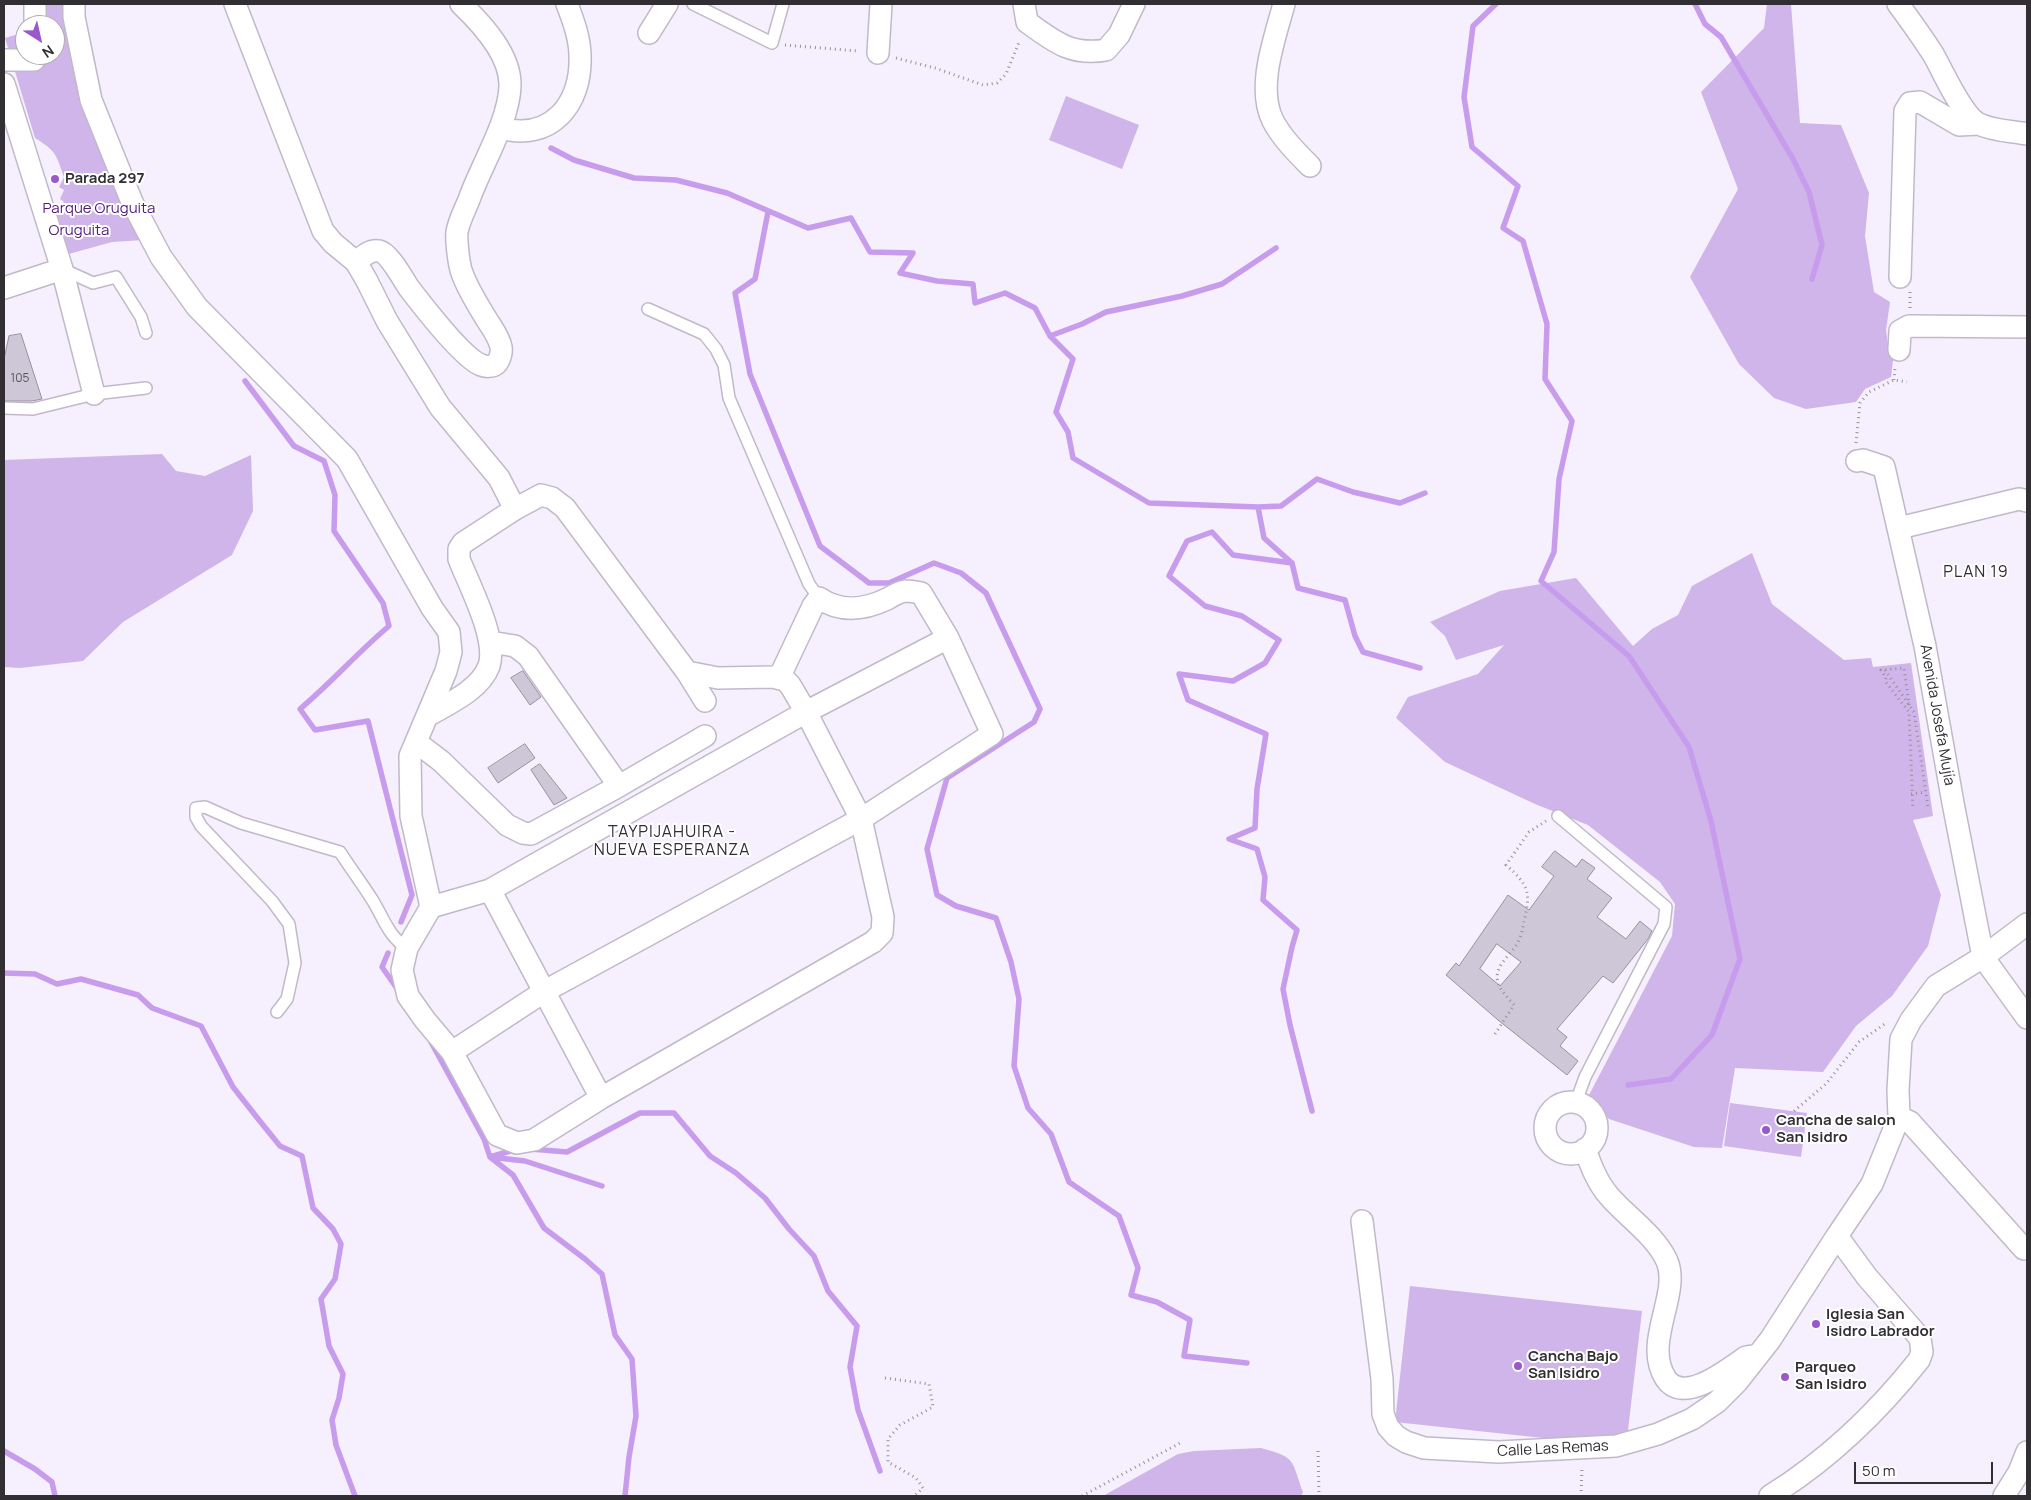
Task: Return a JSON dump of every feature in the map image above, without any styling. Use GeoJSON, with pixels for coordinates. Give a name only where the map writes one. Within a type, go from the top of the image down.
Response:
{"type":"FeatureCollection","features":[{"type":"Feature","properties":{"kind":"street"},"geometry":{"type":"LineString","coordinates":[[74,4],[74,17],[91,100],[132,202],[160,258],[197,307],[347,459],[432,608],[449,632],[451,652],[446,671],[410,756],[411,816],[431,907],[407,948],[402,970],[408,996],[452,1052],[497,1135],[518,1143],[534,1140],[601,1098],[873,942],[882,933],[883,917],[861,818],[790,685],[785,680],[779,678],[718,678],[688,672]]}},
{"type":"Feature","properties":{"kind":"street"},"geometry":{"type":"LineString","coordinates":[[235,4],[323,232],[356,262],[368,281],[387,321],[440,407],[498,478],[515,509]]}},
{"type":"Feature","properties":{"kind":"street"},"geometry":{"type":"LineString","coordinates":[[356,262],[372,251],[386,254],[409,288],[437,323],[468,356],[481,365],[489,367],[496,364],[502,349],[498,338],[473,297],[462,272],[457,232],[476,181],[500,128],[510,85],[506,65],[497,45],[482,24],[461,4]]}},
{"type":"Feature","properties":{"kind":"street"},"geometry":{"type":"LineString","coordinates":[[500,128],[518,132],[537,130],[556,120],[568,107],[578,82],[581,58],[580,46],[567,4]]}},
{"type":"Feature","properties":{"kind":"street"},"geometry":{"type":"LineString","coordinates":[[649,33],[667,4]]}},
{"type":"Feature","properties":{"kind":"street"},"geometry":{"type":"LineString","coordinates":[[878,53],[882,4]]}},
{"type":"Feature","properties":{"kind":"street"},"geometry":{"type":"LineString","coordinates":[[1026,13],[1050,39],[1073,50],[1091,52],[1106,50],[1119,35],[1134,4]]}},
{"type":"Feature","properties":{"kind":"street"},"geometry":{"type":"LineString","coordinates":[[1284,4],[1268,63],[1267,99],[1273,120],[1296,152],[1310,166]]}},
{"type":"Feature","properties":{"kind":"street"},"geometry":{"type":"LineString","coordinates":[[1898,4],[1933,54],[1966,113],[1978,124],[1990,128],[2027,134]]}},
{"type":"Feature","properties":{"kind":"street"},"geometry":{"type":"LineString","coordinates":[[4,84],[62,269],[94,394]]}},
{"type":"Feature","properties":{"kind":"street"},"geometry":{"type":"LineString","coordinates":[[1905,280],[1905,111],[1907,106],[1910,102],[1920,102],[1959,126],[1978,124]]}},
{"type":"Feature","properties":{"kind":"street"},"geometry":{"type":"LineString","coordinates":[[4,288],[62,269]]}},
{"type":"Feature","properties":{"kind":"street"},"geometry":{"type":"LineString","coordinates":[[1899,350],[1900,332],[1910,326],[2027,327]]}},
{"type":"Feature","properties":{"kind":"street","name":"Avenida Josefa Mujía"},"geometry":{"type":"LineString","coordinates":[[1857,461],[1863,460],[1884,467],[1925,646],[1983,957],[2027,1018]]}},
{"type":"Feature","properties":{"kind":"street"},"geometry":{"type":"LineString","coordinates":[[427,716],[470,689],[480,680],[489,665],[490,642],[487,628],[459,560],[459,549],[463,543],[515,509],[541,496],[552,498],[565,508],[688,672],[705,701]]}},
{"type":"Feature","properties":{"kind":"street"},"geometry":{"type":"LineString","coordinates":[[1899,528],[2017,500],[2027,501]]}},
{"type":"Feature","properties":{"kind":"street"},"geometry":{"type":"LineString","coordinates":[[452,1052],[545,992],[861,818],[992,734],[948,638],[921,593],[903,591],[858,610],[840,607],[819,598],[813,606],[779,678]]}},
{"type":"Feature","properties":{"kind":"street"},"geometry":{"type":"LineString","coordinates":[[431,907],[490,890],[806,712],[948,638]]}},
{"type":"Feature","properties":{"kind":"street"},"geometry":{"type":"LineString","coordinates":[[490,642],[516,646],[528,656],[619,786]]}},
{"type":"Feature","properties":{"kind":"street"},"geometry":{"type":"LineString","coordinates":[[416,742],[440,761],[508,825],[523,833],[531,834],[705,736]]}},
{"type":"Feature","properties":{"kind":"street"},"geometry":{"type":"LineString","coordinates":[[490,890],[601,1098]]}},
{"type":"Feature","properties":{"kind":"street"},"geometry":{"type":"LineString","coordinates":[[2024,1249],[1910,1122],[1899,1117],[1898,1090],[1901,1039],[1910,1020],[1936,986],[1983,957],[2027,924]]}},
{"type":"Feature","properties":{"kind":"street"},"geometry":{"type":"LineString","coordinates":[[1567,1102],[1576,1102],[1584,1105],[1595,1118],[1595,1136],[1585,1149],[1577,1153],[1561,1151],[1554,1147],[1546,1133],[1545,1124],[1552,1110],[1567,1102]]}},
{"type":"Feature","properties":{"kind":"street","name":"Calle Las Remas"},"geometry":{"type":"LineString","coordinates":[[1362,1221],[1382,1380],[1383,1414],[1388,1427],[1396,1436],[1406,1442],[1424,1448],[1499,1452],[1616,1446],[1658,1434],[1692,1419],[1717,1402],[1737,1382],[1770,1340],[1872,1184],[1899,1117]]}},
{"type":"Feature","properties":{"kind":"street"},"geometry":{"type":"LineString","coordinates":[[1585,1149],[1594,1175],[1608,1194],[1655,1243],[1667,1262],[1670,1278],[1658,1349],[1659,1367],[1667,1381],[1673,1386],[1680,1388],[1694,1387],[1707,1383],[1746,1357],[1752,1356],[1755,1358]]}},
{"type":"Feature","properties":{"kind":"street"},"geometry":{"type":"LineString","coordinates":[[1770,1496],[1823,1458],[1851,1434],[1896,1387],[1919,1360],[1922,1352],[1920,1338],[1867,1277],[1837,1236]]}},
{"type":"Feature","properties":{"kind":"street"},"geometry":{"type":"LineString","coordinates":[[2004,1496],[2020,1472],[2027,1452]]}},
{"type":"Feature","properties":{"kind":"lane"},"geometry":{"type":"LineString","coordinates":[[693,4],[772,43],[783,4]]}},
{"type":"Feature","properties":{"kind":"lane"},"geometry":{"type":"LineString","coordinates":[[62,269],[93,283],[116,278],[141,317],[146,333]]}},
{"type":"Feature","properties":{"kind":"lane"},"geometry":{"type":"LineString","coordinates":[[648,309],[704,334],[716,349],[724,364],[728,398],[797,558],[809,584],[819,598]]}},
{"type":"Feature","properties":{"kind":"lane"},"geometry":{"type":"LineString","coordinates":[[4,408],[33,409],[94,394],[146,388]]}},
{"type":"Feature","properties":{"kind":"lane"},"geometry":{"type":"LineString","coordinates":[[277,1012],[287,999],[295,963],[289,924],[272,901],[201,826],[196,817],[196,808],[205,807],[241,824],[340,852],[373,902],[387,928],[398,942],[407,948]]}},
{"type":"Feature","properties":{"kind":"lane"},"geometry":{"type":"LineString","coordinates":[[1558,816],[1666,907],[1664,924],[1586,1077],[1576,1102]]}},
{"type":"Feature","properties":{"kind":"path"},"geometry":{"type":"LineString","coordinates":[[772,43],[878,53],[935,68],[983,85],[997,83],[1006,74],[1026,13]]}},
{"type":"Feature","properties":{"kind":"path"},"geometry":{"type":"LineString","coordinates":[[1905,280],[1910,309]]}},
{"type":"Feature","properties":{"kind":"path"},"geometry":{"type":"LineString","coordinates":[[1857,461],[1860,404],[1869,392],[1894,380],[1907,382]]}},
{"type":"Feature","properties":{"kind":"path"},"geometry":{"type":"LineString","coordinates":[[1909,706],[1904,668],[1881,670],[1886,678],[1885,681],[1909,712],[1908,731],[1912,766],[1912,808]]}},
{"type":"Feature","properties":{"kind":"path"},"geometry":{"type":"LineString","coordinates":[[1885,670],[1914,712],[1928,807]]}},
{"type":"Feature","properties":{"kind":"path"},"geometry":{"type":"LineString","coordinates":[[1911,794],[1926,792]]}},
{"type":"Feature","properties":{"kind":"path"},"geometry":{"type":"LineString","coordinates":[[1495,1034],[1514,1005],[1498,984],[1498,973],[1502,962],[1519,941],[1529,903],[1527,889],[1515,873],[1506,865],[1529,832],[1558,816]]}},
{"type":"Feature","properties":{"kind":"path"},"geometry":{"type":"LineString","coordinates":[[1794,1111],[1826,1084],[1859,1042],[1888,1022],[1903,1018],[1910,1020]]}},
{"type":"Feature","properties":{"kind":"path"},"geometry":{"type":"LineString","coordinates":[[885,1378],[928,1384],[933,1407],[900,1425],[888,1440],[888,1462],[916,1478],[923,1488],[914,1496]]}},
{"type":"Feature","properties":{"kind":"path"},"geometry":{"type":"LineString","coordinates":[[1082,1496],[1182,1442]]}},
{"type":"Feature","properties":{"kind":"path"},"geometry":{"type":"LineString","coordinates":[[1580,1496],[1584,1448]]}},
{"type":"Feature","properties":{"kind":"path"},"geometry":{"type":"LineString","coordinates":[[1318,1451],[1319,1496]]}},
{"type":"Feature","properties":{"kind":"green space","name":"Parque Oruguita"},"geometry":{"type":"Polygon","coordinates":[[[44,4],[70,4],[70,26],[159,239],[112,242],[65,255],[54,213],[64,202],[60,199],[64,190],[59,187],[64,177],[54,154],[47,146],[35,138],[5,38],[15,35],[15,65],[65,65],[65,15],[44,15],[44,4]]]}},
{"type":"Feature","properties":{"kind":"green space"},"geometry":{"type":"Polygon","coordinates":[[[1767,4],[1791,4],[1800,123],[1841,125],[1869,193],[1865,236],[1874,292],[1890,302],[1886,330],[1889,352],[1894,352],[1891,377],[1865,389],[1856,402],[1806,409],[1774,398],[1739,364],[1690,277],[1738,189],[1701,92],[1764,28],[1767,4]]]}},
{"type":"Feature","properties":{"kind":"green space"},"geometry":{"type":"Polygon","coordinates":[[[1066,96],[1139,125],[1122,169],[1049,140],[1066,96]]]}},
{"type":"Feature","properties":{"kind":"green space"},"geometry":{"type":"Polygon","coordinates":[[[162,454],[176,471],[205,476],[251,455],[253,511],[232,555],[123,622],[83,661],[20,668],[4,667],[4,460],[162,454]]]}},
{"type":"Feature","properties":{"kind":"green space"},"geometry":{"type":"Polygon","coordinates":[[[1752,553],[1772,604],[1844,660],[1871,658],[1873,667],[1911,663],[1933,816],[1913,820],[1941,895],[1928,946],[1892,996],[1856,1026],[1823,1072],[1735,1068],[1722,1148],[1694,1147],[1609,1119],[1588,1097],[1672,936],[1675,904],[1660,882],[1588,825],[1535,804],[1445,762],[1396,718],[1408,697],[1478,674],[1504,645],[1456,660],[1445,636],[1430,622],[1500,591],[1576,578],[1633,646],[1652,629],[1678,615],[1692,586],[1752,553]]]}},
{"type":"Feature","properties":{"kind":"green space","name":"Cancha de salon San Isidro"},"geometry":{"type":"Polygon","coordinates":[[[1730,1103],[1807,1113],[1801,1157],[1724,1146],[1730,1103]]]}},
{"type":"Feature","properties":{"kind":"green space","name":"Cancha Bajo San Isidro"},"geometry":{"type":"Polygon","coordinates":[[[1410,1286],[1642,1311],[1626,1447],[1395,1422],[1410,1286]]]}},
{"type":"Feature","properties":{"kind":"green space"},"geometry":{"type":"Polygon","coordinates":[[[1261,1448],[1281,1454],[1291,1461],[1303,1492],[1301,1496],[1103,1496],[1178,1454],[1194,1451],[1261,1448]]]}},
{"type":"Feature","properties":{"kind":"building"},"geometry":{"type":"Polygon","coordinates":[[[21,334],[42,399],[4,401],[4,359],[9,336],[21,334]]]}},
{"type":"Feature","properties":{"kind":"building"},"geometry":{"type":"Polygon","coordinates":[[[523,671],[541,697],[530,705],[511,678],[523,671]]]}},
{"type":"Feature","properties":{"kind":"building"},"geometry":{"type":"Polygon","coordinates":[[[525,744],[535,758],[498,783],[488,768],[525,744]]]}},
{"type":"Feature","properties":{"kind":"building"},"geometry":{"type":"Polygon","coordinates":[[[540,764],[567,798],[554,805],[531,770],[540,764]]]}},
{"type":"Feature","properties":{"kind":"building"},"geometry":{"type":"Polygon","coordinates":[[[1555,851],[1576,867],[1582,859],[1595,868],[1587,879],[1612,898],[1597,917],[1626,939],[1640,921],[1652,931],[1648,939],[1613,983],[1603,976],[1557,1029],[1567,1037],[1560,1046],[1578,1061],[1567,1075],[1498,1020],[1446,975],[1456,963],[1459,966],[1508,895],[1529,910],[1554,876],[1542,867],[1555,851]],[[1497,944],[1480,969],[1500,986],[1521,962],[1497,944]]]}},
{"type":"Feature","properties":{"kind":"waterway"},"geometry":{"type":"LineString","coordinates":[[1496,4],[1473,26],[1464,97],[1472,147],[1518,186],[1503,228],[1523,241],[1547,324],[1545,379],[1572,421],[1559,479],[1554,552],[1541,581],[1629,656],[1689,747],[1711,821],[1740,959],[1712,1035],[1671,1079],[1628,1085]]}},
{"type":"Feature","properties":{"kind":"waterway"},"geometry":{"type":"LineString","coordinates":[[1695,4],[1705,24],[1721,37],[1793,159],[1809,192],[1822,245],[1812,279]]}},
{"type":"Feature","properties":{"kind":"waterway"},"geometry":{"type":"LineString","coordinates":[[551,148],[574,160],[634,178],[676,180],[727,193],[808,228],[851,218],[870,252],[913,253],[900,273],[937,281],[973,284],[975,303],[1005,293],[1035,308],[1050,336],[1073,359],[1056,412],[1068,432],[1073,458],[1149,503],[1258,507],[1264,538],[1292,563],[1298,588],[1345,600],[1355,636],[1363,652],[1420,668]]}},
{"type":"Feature","properties":{"kind":"waterway"},"geometry":{"type":"LineString","coordinates":[[768,212],[755,279],[735,293],[750,374],[820,546],[869,583],[889,583],[934,563],[961,573],[986,593],[1040,709],[1034,722],[947,778],[927,849],[937,895],[956,906],[996,918],[1011,962],[1019,999],[1014,1066],[1028,1108],[1051,1134],[1069,1182],[1119,1216],[1138,1268],[1131,1295],[1157,1302],[1190,1320],[1184,1356],[1247,1363]]}},
{"type":"Feature","properties":{"kind":"waterway"},"geometry":{"type":"LineString","coordinates":[[1050,336],[1082,324],[1106,312],[1182,296],[1222,284],[1276,248]]}},
{"type":"Feature","properties":{"kind":"waterway"},"geometry":{"type":"LineString","coordinates":[[245,381],[294,446],[324,461],[335,495],[334,531],[383,603],[389,626],[300,709],[315,730],[368,721],[412,895],[401,922]]}},
{"type":"Feature","properties":{"kind":"waterway"},"geometry":{"type":"LineString","coordinates":[[1258,507],[1281,506],[1317,479],[1353,492],[1400,503],[1425,493]]}},
{"type":"Feature","properties":{"kind":"waterway"},"geometry":{"type":"LineString","coordinates":[[1292,563],[1233,555],[1212,532],[1187,541],[1169,576],[1205,606],[1242,616],[1279,640],[1265,663],[1233,681],[1179,674],[1188,700],[1266,734],[1257,789],[1255,828],[1229,839],[1257,849],[1265,877],[1263,900],[1297,930],[1283,989],[1290,1025],[1312,1111]]}},
{"type":"Feature","properties":{"kind":"waterway"},"geometry":{"type":"LineString","coordinates":[[388,953],[382,967],[398,990]]}},
{"type":"Feature","properties":{"kind":"waterway"},"geometry":{"type":"LineString","coordinates":[[4,973],[35,974],[57,984],[81,979],[138,995],[152,1008],[201,1026],[233,1087],[280,1146],[302,1156],[313,1208],[333,1229],[341,1244],[335,1279],[321,1299],[329,1346],[343,1374],[339,1398],[332,1420],[336,1445],[355,1496]]}},
{"type":"Feature","properties":{"kind":"waterway"},"geometry":{"type":"LineString","coordinates":[[431,1042],[484,1139],[490,1157],[525,1161],[602,1186]]}},
{"type":"Feature","properties":{"kind":"waterway"},"geometry":{"type":"LineString","coordinates":[[531,1149],[567,1152],[640,1113],[674,1113],[710,1156],[736,1173],[765,1198],[789,1229],[814,1256],[828,1291],[857,1326],[850,1367],[858,1410],[880,1471]]}},
{"type":"Feature","properties":{"kind":"waterway"},"geometry":{"type":"LineString","coordinates":[[490,1157],[517,1149]]}},
{"type":"Feature","properties":{"kind":"waterway"},"geometry":{"type":"LineString","coordinates":[[490,1157],[513,1175],[544,1228],[602,1274],[615,1335],[632,1359],[636,1416],[625,1496]]}},
{"type":"Feature","properties":{"kind":"waterway"},"geometry":{"type":"LineString","coordinates":[[4,1451],[35,1469],[52,1482],[55,1496]]}},
{"type":"Feature","properties":{"kind":"place","name":"Parada 297"},"geometry":{"type":"Point","coordinates":[55,179]}},
{"type":"Feature","properties":{"kind":"place","name":"Cancha de salon San Isidro"},"geometry":{"type":"Point","coordinates":[1766,1130]}},
{"type":"Feature","properties":{"kind":"place","name":"Iglesia San Isidro Labrador"},"geometry":{"type":"Point","coordinates":[1816,1324]}},
{"type":"Feature","properties":{"kind":"place","name":"Cancha Bajo San Isidro"},"geometry":{"type":"Point","coordinates":[1518,1366]}},
{"type":"Feature","properties":{"kind":"place","name":"Parqueo San Isidro"},"geometry":{"type":"Point","coordinates":[1785,1377]}},
{"type":"Feature","properties":{"kind":"district","name":"PLAN 19"},"geometry":{"type":"Point","coordinates":[1976,573]}},
{"type":"Feature","properties":{"kind":"district","name":"TAYPIJAHUIRA - NUEVA ESPERANZA"},"geometry":{"type":"Point","coordinates":[672,842]}},
{"type":"Feature","properties":{"kind":"park label","name":"Oruguita"},"geometry":{"type":"Point","coordinates":[79,231]}}]}
